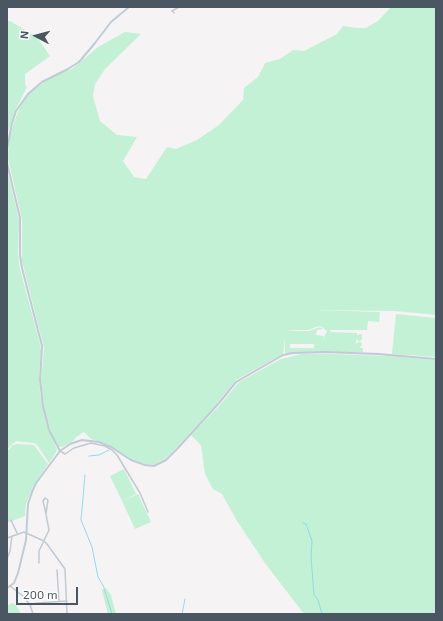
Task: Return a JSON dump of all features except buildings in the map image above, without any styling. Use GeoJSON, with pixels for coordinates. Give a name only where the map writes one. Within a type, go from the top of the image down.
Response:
{"type":"FeatureCollection","features":[{"type":"Feature","properties":{"kind":"street"},"geometry":{"type":"LineString","coordinates":[[7,149],[9,132],[14,117],[28,94],[42,82],[72,67],[90,50],[111,22],[129,7]]}},
{"type":"Feature","properties":{"kind":"street"},"geometry":{"type":"LineString","coordinates":[[174,13],[172,11],[179,7]]}},
{"type":"Feature","properties":{"kind":"street"},"geometry":{"type":"LineString","coordinates":[[7,157],[7,163],[20,218],[20,255],[22,268],[42,346],[40,384],[43,406],[49,430],[60,451],[65,454],[72,449],[87,443],[105,446],[114,452],[140,492],[148,512]]}},
{"type":"Feature","properties":{"kind":"street"},"geometry":{"type":"LineString","coordinates":[[7,588],[14,583],[18,573],[27,532],[28,504],[32,492],[36,483],[60,451],[66,446],[76,442],[89,440],[99,442],[111,447],[131,460],[154,466],[166,460],[177,449],[220,403],[236,382],[283,356],[293,353],[325,352],[378,354],[436,359]]}},
{"type":"Feature","properties":{"kind":"street"},"geometry":{"type":"LineString","coordinates":[[39,563],[39,551],[49,529],[43,501],[46,498],[48,500],[46,514]]}},
{"type":"Feature","properties":{"kind":"street"},"geometry":{"type":"LineString","coordinates":[[11,520],[17,533]]}},
{"type":"Feature","properties":{"kind":"street"},"geometry":{"type":"LineString","coordinates":[[7,538],[17,533],[27,532],[44,540],[65,569],[67,614]]}},
{"type":"Feature","properties":{"kind":"street"},"geometry":{"type":"LineString","coordinates":[[7,558],[10,551],[12,536]]}},
{"type":"Feature","properties":{"kind":"street"},"geometry":{"type":"LineString","coordinates":[[57,570],[59,601]]}},
{"type":"Feature","properties":{"kind":"street"},"geometry":{"type":"LineString","coordinates":[[10,586],[20,592],[30,605],[33,614]]}},
{"type":"Feature","properties":{"kind":"street"},"geometry":{"type":"LineString","coordinates":[[30,605],[67,600]]}},
{"type":"Feature","properties":{"kind":"green space"},"geometry":{"type":"Polygon","coordinates":[[[391,7],[436,7],[436,315],[395,311],[313,310],[380,312],[379,322],[368,321],[367,330],[330,330],[330,332],[357,333],[357,335],[362,334],[362,340],[359,341],[356,339],[356,345],[358,342],[361,342],[362,344],[360,348],[363,348],[363,352],[285,353],[285,338],[283,354],[236,380],[213,408],[177,447],[166,458],[154,465],[131,459],[107,444],[91,439],[84,432],[73,441],[59,447],[51,433],[45,413],[41,382],[44,348],[22,261],[22,220],[8,158],[9,140],[14,122],[21,104],[26,97],[34,89],[56,75],[72,69],[98,47],[125,32],[141,34],[105,69],[95,84],[93,96],[100,121],[117,135],[137,137],[123,161],[134,177],[146,179],[167,147],[176,149],[197,140],[219,125],[243,100],[244,88],[258,77],[265,63],[280,59],[293,50],[304,51],[337,34],[343,26],[366,28],[378,21],[391,7]],[[319,326],[308,330],[286,330],[309,331],[320,327],[323,329],[317,330],[316,335],[324,336],[322,342],[327,331],[319,326]],[[290,344],[290,348],[314,348],[314,344],[290,344]]]}},
{"type":"Feature","properties":{"kind":"green space"},"geometry":{"type":"Polygon","coordinates":[[[7,21],[10,21],[37,37],[50,56],[25,74],[25,84],[27,87],[15,111],[7,135],[7,21]]]}},
{"type":"Feature","properties":{"kind":"green space"},"geometry":{"type":"Polygon","coordinates":[[[7,170],[19,220],[18,253],[20,269],[40,344],[40,393],[46,423],[57,449],[49,463],[34,443],[16,441],[7,449],[7,170]]]}},
{"type":"Feature","properties":{"kind":"green space"},"geometry":{"type":"Polygon","coordinates":[[[396,314],[436,318],[436,357],[392,354],[396,314]]]}},
{"type":"Feature","properties":{"kind":"green space"},"geometry":{"type":"Polygon","coordinates":[[[301,354],[389,356],[436,360],[436,614],[304,614],[265,563],[237,521],[222,494],[213,489],[205,474],[201,445],[191,435],[220,405],[239,382],[281,359],[301,354]]]}},
{"type":"Feature","properties":{"kind":"green space"},"geometry":{"type":"Polygon","coordinates":[[[13,445],[34,445],[48,464],[33,486],[26,504],[25,516],[7,523],[7,451],[13,445]]]}},
{"type":"Feature","properties":{"kind":"green space"},"geometry":{"type":"Polygon","coordinates":[[[124,469],[136,494],[122,501],[110,476],[124,469]]]}},
{"type":"Feature","properties":{"kind":"green space"},"geometry":{"type":"Polygon","coordinates":[[[138,494],[151,522],[135,529],[122,501],[138,494]]]}},
{"type":"Feature","properties":{"kind":"green space"},"geometry":{"type":"Polygon","coordinates":[[[106,588],[111,595],[116,614],[108,614],[102,591],[106,588]]]}},
{"type":"Feature","properties":{"kind":"green space"},"geometry":{"type":"Polygon","coordinates":[[[12,603],[16,605],[21,614],[7,614],[7,606],[12,603]]]}},
{"type":"Feature","properties":{"kind":"waterway"},"geometry":{"type":"LineString","coordinates":[[89,456],[99,455],[109,450]]}},
{"type":"Feature","properties":{"kind":"waterway"},"geometry":{"type":"LineString","coordinates":[[85,475],[81,520],[92,547],[98,577],[104,587]]}},
{"type":"Feature","properties":{"kind":"waterway"},"geometry":{"type":"LineString","coordinates":[[303,523],[306,524],[312,541],[311,557],[314,595],[318,600],[322,614]]}},
{"type":"Feature","properties":{"kind":"waterway"},"geometry":{"type":"LineString","coordinates":[[104,588],[112,614]]}},
{"type":"Feature","properties":{"kind":"waterway"},"geometry":{"type":"LineString","coordinates":[[182,614],[185,599]]}}]}
